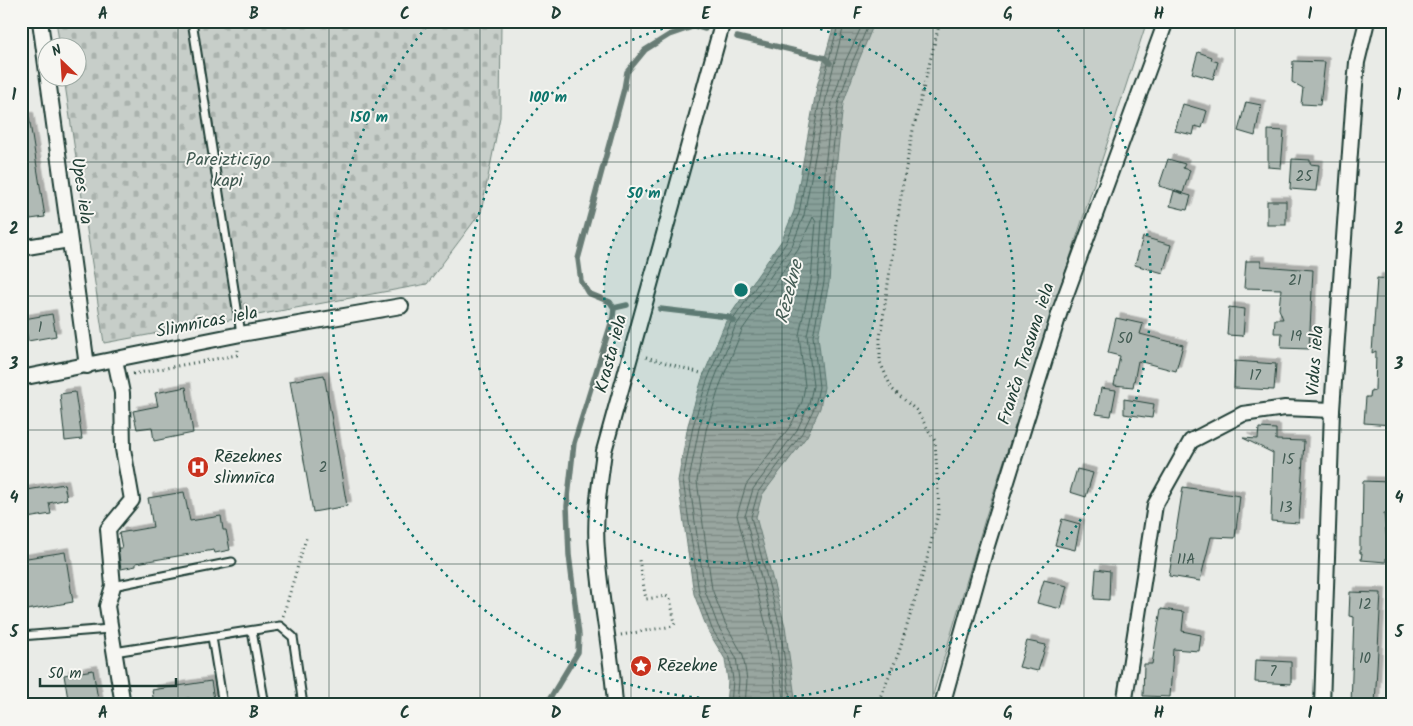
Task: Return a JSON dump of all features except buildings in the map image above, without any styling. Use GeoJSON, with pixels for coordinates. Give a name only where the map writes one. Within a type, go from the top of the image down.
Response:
{"type":"FeatureCollection","features":[{"type":"Feature","properties":{"kind":"street","name":"Upes iela"},"geometry":{"type":"LineString","coordinates":[[40,21],[87,366]]}},
{"type":"Feature","properties":{"kind":"street","name":"Krasta iela"},"geometry":{"type":"LineString","coordinates":[[615,705],[596,548],[597,512],[604,451],[723,21]]}},
{"type":"Feature","properties":{"kind":"street","name":"Franča Trasuna iela"},"geometry":{"type":"LineString","coordinates":[[942,705],[984,555],[1061,308],[1166,21]]}},
{"type":"Feature","properties":{"kind":"street","name":"Vidus iela"},"geometry":{"type":"LineString","coordinates":[[1322,705],[1332,410],[1357,62],[1367,21]]}},
{"type":"Feature","properties":{"kind":"street"},"geometry":{"type":"LineString","coordinates":[[21,248],[69,240]]}},
{"type":"Feature","properties":{"kind":"street","name":"Slimnīcas iela"},"geometry":{"type":"LineString","coordinates":[[21,378],[241,334],[401,306]]}},
{"type":"Feature","properties":{"kind":"street"},"geometry":{"type":"LineString","coordinates":[[115,360],[122,393],[123,449],[132,500],[108,529],[113,586],[107,606],[123,705]]}},
{"type":"Feature","properties":{"kind":"street"},"geometry":{"type":"LineString","coordinates":[[1124,705],[1155,505],[1190,441],[1244,414],[1286,408],[1332,410]]}},
{"type":"Feature","properties":{"kind":"lane"},"geometry":{"type":"LineString","coordinates":[[192,21],[241,334]]}},
{"type":"Feature","properties":{"kind":"lane"},"geometry":{"type":"LineString","coordinates":[[113,586],[232,562]]}},
{"type":"Feature","properties":{"kind":"lane"},"geometry":{"type":"LineString","coordinates":[[114,652],[280,626],[293,637],[303,705]]}},
{"type":"Feature","properties":{"kind":"lane"},"geometry":{"type":"LineString","coordinates":[[21,636],[110,629]]}},
{"type":"Feature","properties":{"kind":"lane"},"geometry":{"type":"LineString","coordinates":[[252,631],[264,705]]}},
{"type":"Feature","properties":{"kind":"lane"},"geometry":{"type":"LineString","coordinates":[[212,637],[223,705]]}},
{"type":"Feature","properties":{"kind":"path"},"geometry":{"type":"LineString","coordinates":[[877,705],[899,652],[926,563],[939,510],[935,441],[917,411],[892,389],[880,362],[880,338],[902,189],[913,130],[940,21]]}},
{"type":"Feature","properties":{"kind":"path"},"geometry":{"type":"LineString","coordinates":[[631,353],[704,374]]}},
{"type":"Feature","properties":{"kind":"path"},"geometry":{"type":"LineString","coordinates":[[280,626],[307,535]]}},
{"type":"Feature","properties":{"kind":"path"},"geometry":{"type":"LineString","coordinates":[[608,638],[673,626],[675,624],[670,598],[666,596],[646,599],[639,560]]}},
{"type":"Feature","properties":{"kind":"green space","name":"Pareizticīgo kapi"},"geometry":{"type":"Polygon","coordinates":[[[56,21],[501,21],[500,117],[481,212],[427,284],[104,343],[66,88],[88,88],[88,38],[59,38],[56,21]]]}},
{"type":"Feature","properties":{"kind":"green space"},"geometry":{"type":"Polygon","coordinates":[[[856,21],[1147,21],[985,519],[930,705],[760,705],[735,456],[856,21]]]}},
{"type":"Feature","properties":{"kind":"water"},"geometry":{"type":"Polygon","coordinates":[[[835,21],[875,21],[843,104],[837,159],[829,283],[818,336],[824,387],[820,408],[807,436],[762,495],[756,517],[785,626],[796,705],[726,705],[728,681],[725,659],[708,631],[694,594],[678,481],[688,425],[702,379],[726,321],[782,240],[794,211],[817,86],[835,21]]]}},
{"type":"Feature","properties":{"kind":"waterway"},"geometry":{"type":"LineString","coordinates":[[546,705],[578,652],[579,635],[569,555],[567,506],[574,443],[613,317],[614,308],[610,302],[588,293],[581,281],[578,259],[627,72],[645,50],[669,35],[695,26],[705,29]]}},
{"type":"Feature","properties":{"kind":"waterway"},"geometry":{"type":"LineString","coordinates":[[737,37],[825,58],[830,63]]}},
{"type":"Feature","properties":{"kind":"waterway"},"geometry":{"type":"LineString","coordinates":[[614,308],[627,305]]}},
{"type":"Feature","properties":{"kind":"waterway"},"geometry":{"type":"LineString","coordinates":[[660,309],[728,317],[734,321]]}},
{"type":"Feature","properties":{"kind":"place","name":"Rēzeknes slimnīca"},"geometry":{"type":"Point","coordinates":[198,467]}},
{"type":"Feature","properties":{"kind":"place","name":"Rēzekne"},"geometry":{"type":"Point","coordinates":[641,666]}}]}
